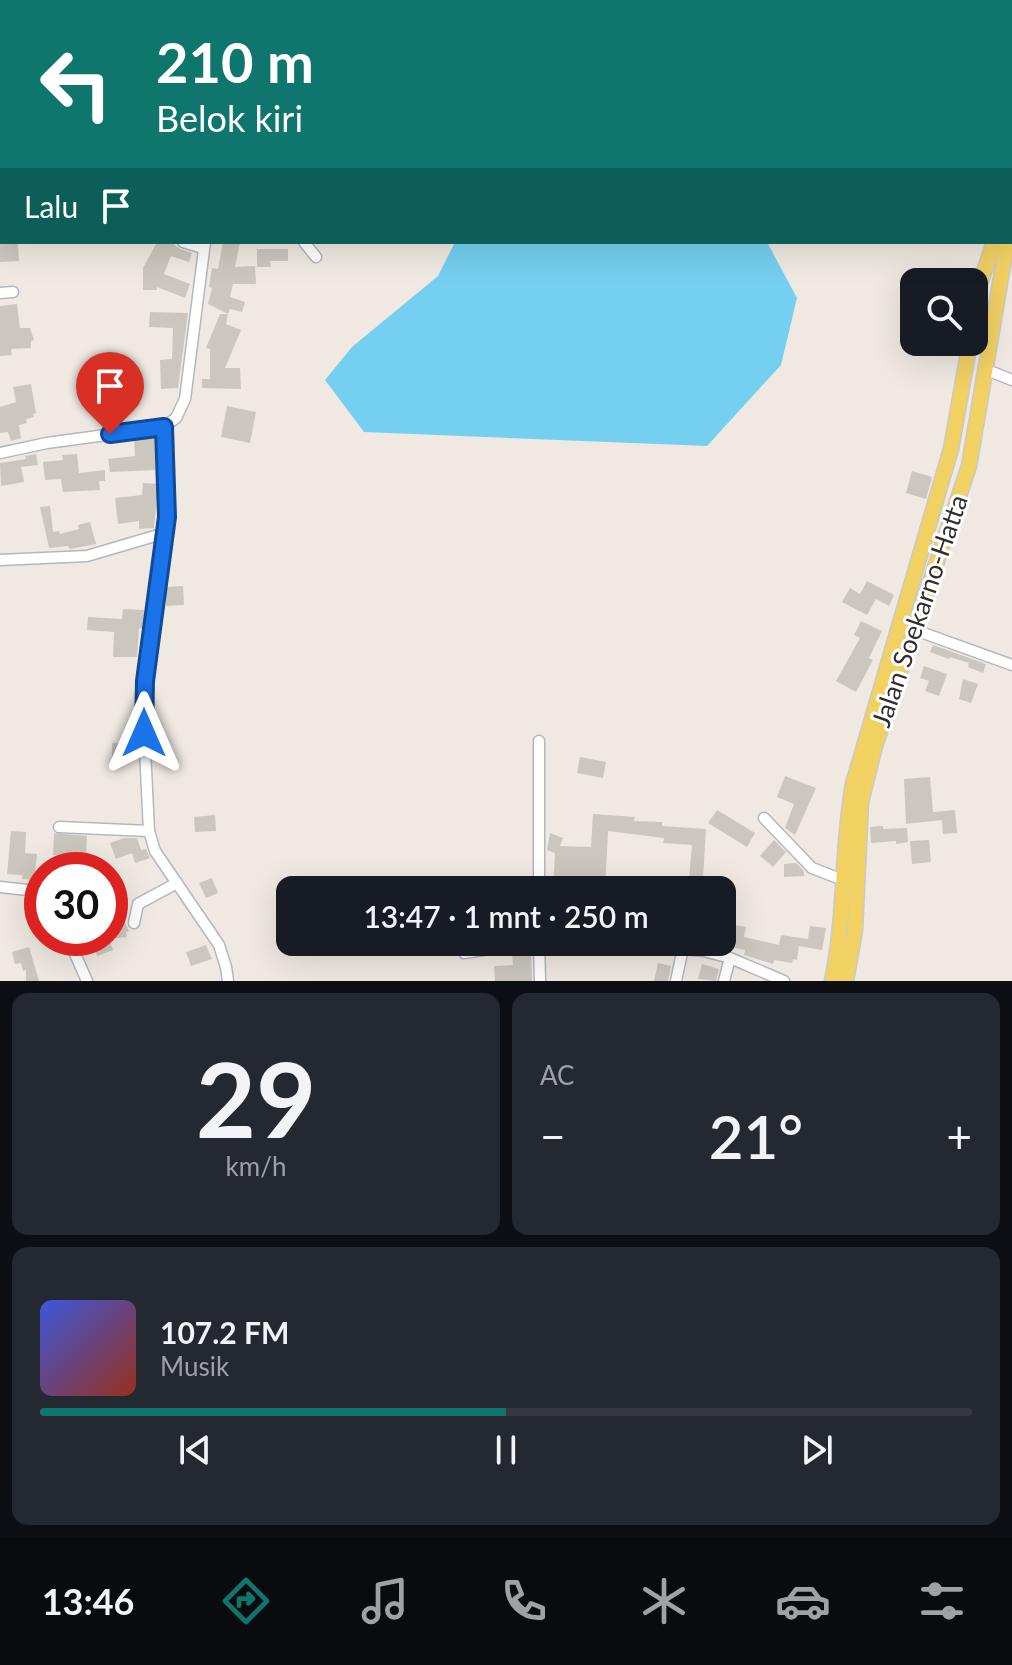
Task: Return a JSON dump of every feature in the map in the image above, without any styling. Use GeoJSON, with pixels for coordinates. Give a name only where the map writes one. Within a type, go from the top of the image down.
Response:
{"type":"FeatureCollection","features":[{"type":"Feature","properties":{"kind":"main road"},"geometry":{"type":"LineString","coordinates":[[985,268],[993,244]]}},
{"type":"Feature","properties":{"kind":"main road","name":"Jalan Soekarno-Hatta"},"geometry":{"type":"LineString","coordinates":[[870,743],[915,630],[969,466],[1007,244]]}},
{"type":"Feature","properties":{"kind":"main road","name":"Jalan Soekarno-Hatta"},"geometry":{"type":"LineString","coordinates":[[832,981],[841,931],[848,812],[864,767],[951,449],[968,356]]}},
{"type":"Feature","properties":{"kind":"main road","name":"Jalan Soekarno-Hatta"},"geometry":{"type":"LineString","coordinates":[[846,981],[855,930],[864,767]]}},
{"type":"Feature","properties":{"kind":"street"},"geometry":{"type":"LineString","coordinates":[[306,244],[316,257]]}},
{"type":"Feature","properties":{"kind":"street"},"geometry":{"type":"LineString","coordinates":[[0,453],[47,443],[164,427],[176,418],[185,399],[204,245]]}},
{"type":"Feature","properties":{"kind":"street"},"geometry":{"type":"LineString","coordinates":[[0,293],[13,292]]}},
{"type":"Feature","properties":{"kind":"street"},"geometry":{"type":"LineString","coordinates":[[987,370],[1012,380]]}},
{"type":"Feature","properties":{"kind":"street"},"geometry":{"type":"LineString","coordinates":[[164,427],[165,533],[143,708],[149,831],[155,851],[219,945],[228,981]]}},
{"type":"Feature","properties":{"kind":"street"},"geometry":{"type":"LineString","coordinates":[[0,560],[87,556],[165,533]]}},
{"type":"Feature","properties":{"kind":"street"},"geometry":{"type":"LineString","coordinates":[[915,630],[1012,665]]}},
{"type":"Feature","properties":{"kind":"street"},"geometry":{"type":"LineString","coordinates":[[539,741],[539,876]]}},
{"type":"Feature","properties":{"kind":"street"},"geometry":{"type":"LineString","coordinates":[[764,818],[812,868],[843,880]]}},
{"type":"Feature","properties":{"kind":"street"},"geometry":{"type":"LineString","coordinates":[[59,827],[149,831]]}},
{"type":"Feature","properties":{"kind":"street"},"geometry":{"type":"LineString","coordinates":[[134,923],[138,904],[177,883]]}},
{"type":"Feature","properties":{"kind":"street"},"geometry":{"type":"LineString","coordinates":[[0,887],[24,890]]}},
{"type":"Feature","properties":{"kind":"street"},"geometry":{"type":"LineString","coordinates":[[76,956],[87,981]]}},
{"type":"Feature","properties":{"kind":"street"},"geometry":{"type":"LineString","coordinates":[[538,956],[540,981]]}},
{"type":"Feature","properties":{"kind":"street"},"geometry":{"type":"LineString","coordinates":[[676,981],[681,956]]}},
{"type":"Feature","properties":{"kind":"street"},"geometry":{"type":"LineString","coordinates":[[721,956],[784,981]]}},
{"type":"Feature","properties":{"kind":"street"},"geometry":{"type":"LineString","coordinates":[[724,981],[730,958]]}},
{"type":"Feature","properties":{"kind":"water"},"geometry":{"type":"Polygon","coordinates":[[[454,244],[768,244],[797,298],[781,365],[707,446],[364,432],[325,380],[352,347],[438,276],[454,244]]]}},
{"type":"Feature","properties":{"kind":"building"},"geometry":{"type":"Polygon","coordinates":[[[0,244],[18,244],[19,261],[0,262],[0,244]]]}},
{"type":"Feature","properties":{"kind":"building"},"geometry":{"type":"Polygon","coordinates":[[[156,244],[174,244],[192,253],[189,262],[171,256],[164,274],[190,284],[185,298],[157,287],[157,290],[143,290],[143,268],[156,244]]]}},
{"type":"Feature","properties":{"kind":"building"},"geometry":{"type":"Polygon","coordinates":[[[223,244],[240,244],[235,267],[255,266],[256,284],[233,284],[230,297],[245,302],[242,312],[230,309],[228,314],[208,304],[212,268],[218,269],[223,244]]]}},
{"type":"Feature","properties":{"kind":"building"},"geometry":{"type":"Polygon","coordinates":[[[257,249],[288,249],[288,261],[270,261],[271,267],[257,267],[257,249]]]}},
{"type":"Feature","properties":{"kind":"building"},"geometry":{"type":"Polygon","coordinates":[[[17,304],[20,328],[30,328],[34,340],[31,341],[31,348],[11,349],[12,355],[0,356],[0,306],[17,304]]]}},
{"type":"Feature","properties":{"kind":"building"},"geometry":{"type":"Polygon","coordinates":[[[150,312],[188,313],[178,388],[161,389],[160,360],[172,359],[173,328],[149,327],[150,312]]]}},
{"type":"Feature","properties":{"kind":"building"},"geometry":{"type":"Polygon","coordinates":[[[220,314],[228,314],[226,324],[241,330],[225,368],[240,368],[241,389],[202,388],[202,379],[210,379],[210,349],[206,348],[220,314]]]}},
{"type":"Feature","properties":{"kind":"building"},"geometry":{"type":"Polygon","coordinates":[[[31,384],[36,413],[34,417],[26,419],[27,423],[19,425],[21,438],[11,441],[8,432],[0,433],[0,407],[16,402],[13,387],[31,384]]]}},
{"type":"Feature","properties":{"kind":"building"},"geometry":{"type":"Polygon","coordinates":[[[227,406],[256,412],[250,443],[221,437],[227,406]]]}},
{"type":"Feature","properties":{"kind":"building"},"geometry":{"type":"Polygon","coordinates":[[[156,436],[157,470],[110,472],[108,459],[135,456],[134,439],[156,436]]]}},
{"type":"Feature","properties":{"kind":"building"},"geometry":{"type":"Polygon","coordinates":[[[36,454],[38,465],[21,467],[24,482],[1,486],[0,463],[26,459],[25,456],[36,454]]]}},
{"type":"Feature","properties":{"kind":"building"},"geometry":{"type":"Polygon","coordinates":[[[77,454],[79,473],[105,470],[105,481],[99,481],[100,490],[63,492],[61,479],[45,480],[43,462],[63,460],[62,455],[77,454]]]}},
{"type":"Feature","properties":{"kind":"building"},"geometry":{"type":"Polygon","coordinates":[[[912,471],[932,477],[926,499],[906,493],[912,471]]]}},
{"type":"Feature","properties":{"kind":"building"},"geometry":{"type":"Polygon","coordinates":[[[143,483],[158,484],[154,528],[139,529],[139,521],[118,524],[115,498],[142,495],[143,483]]]}},
{"type":"Feature","properties":{"kind":"building"},"geometry":{"type":"Polygon","coordinates":[[[50,506],[53,532],[59,531],[60,534],[79,529],[78,525],[90,522],[96,544],[70,549],[68,546],[49,548],[40,507],[50,506]]]}},
{"type":"Feature","properties":{"kind":"building"},"geometry":{"type":"Polygon","coordinates":[[[867,581],[894,595],[889,606],[876,599],[867,615],[842,602],[850,588],[860,594],[867,581]]]}},
{"type":"Feature","properties":{"kind":"building"},"geometry":{"type":"Polygon","coordinates":[[[183,586],[184,605],[166,606],[166,587],[183,586]]]}},
{"type":"Feature","properties":{"kind":"building"},"geometry":{"type":"Polygon","coordinates":[[[123,609],[144,610],[137,657],[113,657],[114,632],[87,630],[88,617],[122,619],[123,609]]]}},
{"type":"Feature","properties":{"kind":"building"},"geometry":{"type":"Polygon","coordinates":[[[861,621],[882,631],[869,658],[873,660],[856,692],[836,681],[860,638],[854,635],[861,621]]]}},
{"type":"Feature","properties":{"kind":"building"},"geometry":{"type":"Polygon","coordinates":[[[933,645],[986,664],[983,673],[968,667],[969,663],[930,652],[933,645]]]}},
{"type":"Feature","properties":{"kind":"building"},"geometry":{"type":"Polygon","coordinates":[[[924,666],[947,674],[939,696],[925,691],[929,681],[920,678],[924,666]]]}},
{"type":"Feature","properties":{"kind":"building"},"geometry":{"type":"Polygon","coordinates":[[[963,679],[978,684],[971,703],[959,699],[963,679]]]}},
{"type":"Feature","properties":{"kind":"building"},"geometry":{"type":"Polygon","coordinates":[[[112,743],[137,743],[137,757],[112,757],[112,743]]]}},
{"type":"Feature","properties":{"kind":"building"},"geometry":{"type":"Polygon","coordinates":[[[580,757],[606,762],[603,778],[577,773],[580,757]]]}},
{"type":"Feature","properties":{"kind":"building"},"geometry":{"type":"Polygon","coordinates":[[[785,776],[816,788],[795,835],[785,828],[794,804],[777,797],[785,776]]]}},
{"type":"Feature","properties":{"kind":"building"},"geometry":{"type":"Polygon","coordinates":[[[930,777],[933,812],[955,810],[957,833],[943,834],[942,820],[906,824],[904,779],[930,777]]]}},
{"type":"Feature","properties":{"kind":"building"},"geometry":{"type":"Polygon","coordinates":[[[717,810],[755,833],[747,847],[708,823],[717,810]]]}},
{"type":"Feature","properties":{"kind":"building"},"geometry":{"type":"Polygon","coordinates":[[[593,814],[635,817],[634,821],[662,822],[662,826],[706,829],[703,876],[689,876],[692,845],[663,843],[664,838],[608,831],[606,876],[554,876],[555,853],[547,850],[550,833],[563,838],[560,846],[591,847],[593,814]]]}},
{"type":"Feature","properties":{"kind":"building"},"geometry":{"type":"Polygon","coordinates":[[[215,815],[216,831],[195,832],[194,817],[215,815]]]}},
{"type":"Feature","properties":{"kind":"building"},"geometry":{"type":"Polygon","coordinates":[[[883,826],[883,829],[907,828],[908,842],[871,843],[870,827],[883,826]]]}},
{"type":"Feature","properties":{"kind":"building"},"geometry":{"type":"Polygon","coordinates":[[[11,831],[26,832],[24,879],[22,875],[7,874],[11,831]]]}},
{"type":"Feature","properties":{"kind":"building"},"geometry":{"type":"Polygon","coordinates":[[[54,833],[87,836],[86,852],[53,852],[54,833]]]}},
{"type":"Feature","properties":{"kind":"building"},"geometry":{"type":"Polygon","coordinates":[[[137,838],[141,850],[146,849],[150,858],[135,863],[132,853],[113,852],[110,843],[137,838]]]}},
{"type":"Feature","properties":{"kind":"building"},"geometry":{"type":"Polygon","coordinates":[[[774,840],[786,852],[773,867],[760,856],[774,840]]]}},
{"type":"Feature","properties":{"kind":"building"},"geometry":{"type":"Polygon","coordinates":[[[929,840],[931,862],[912,864],[910,841],[929,840]]]}},
{"type":"Feature","properties":{"kind":"building"},"geometry":{"type":"Polygon","coordinates":[[[796,863],[804,871],[804,876],[784,877],[784,864],[796,863]]]}},
{"type":"Feature","properties":{"kind":"building"},"geometry":{"type":"Polygon","coordinates":[[[212,878],[218,893],[206,898],[199,883],[212,878]]]}},
{"type":"Feature","properties":{"kind":"building"},"geometry":{"type":"Polygon","coordinates":[[[736,925],[746,927],[744,937],[779,945],[781,935],[808,939],[810,926],[826,928],[822,950],[799,946],[797,960],[793,959],[792,963],[774,960],[773,964],[744,955],[745,950],[736,948],[736,925]]]}},
{"type":"Feature","properties":{"kind":"building"},"geometry":{"type":"Polygon","coordinates":[[[206,945],[212,959],[191,966],[186,952],[206,945]]]}},
{"type":"Feature","properties":{"kind":"building"},"geometry":{"type":"Polygon","coordinates":[[[24,948],[24,956],[32,956],[39,981],[26,981],[26,970],[23,971],[21,963],[15,964],[12,952],[24,948]]]}},
{"type":"Feature","properties":{"kind":"building"},"geometry":{"type":"Polygon","coordinates":[[[512,956],[531,956],[532,981],[495,981],[494,966],[513,965],[512,956]]]}},
{"type":"Feature","properties":{"kind":"building"},"geometry":{"type":"Polygon","coordinates":[[[658,963],[671,966],[668,981],[654,981],[658,963]]]}},
{"type":"Feature","properties":{"kind":"building"},"geometry":{"type":"Polygon","coordinates":[[[702,964],[719,969],[716,981],[698,979],[702,964]]]}},
{"type":"Feature","properties":{"kind":"route"},"geometry":{"type":"LineString","coordinates":[[110,434],[164,427],[167,517],[145,681],[144,733]]}}]}
